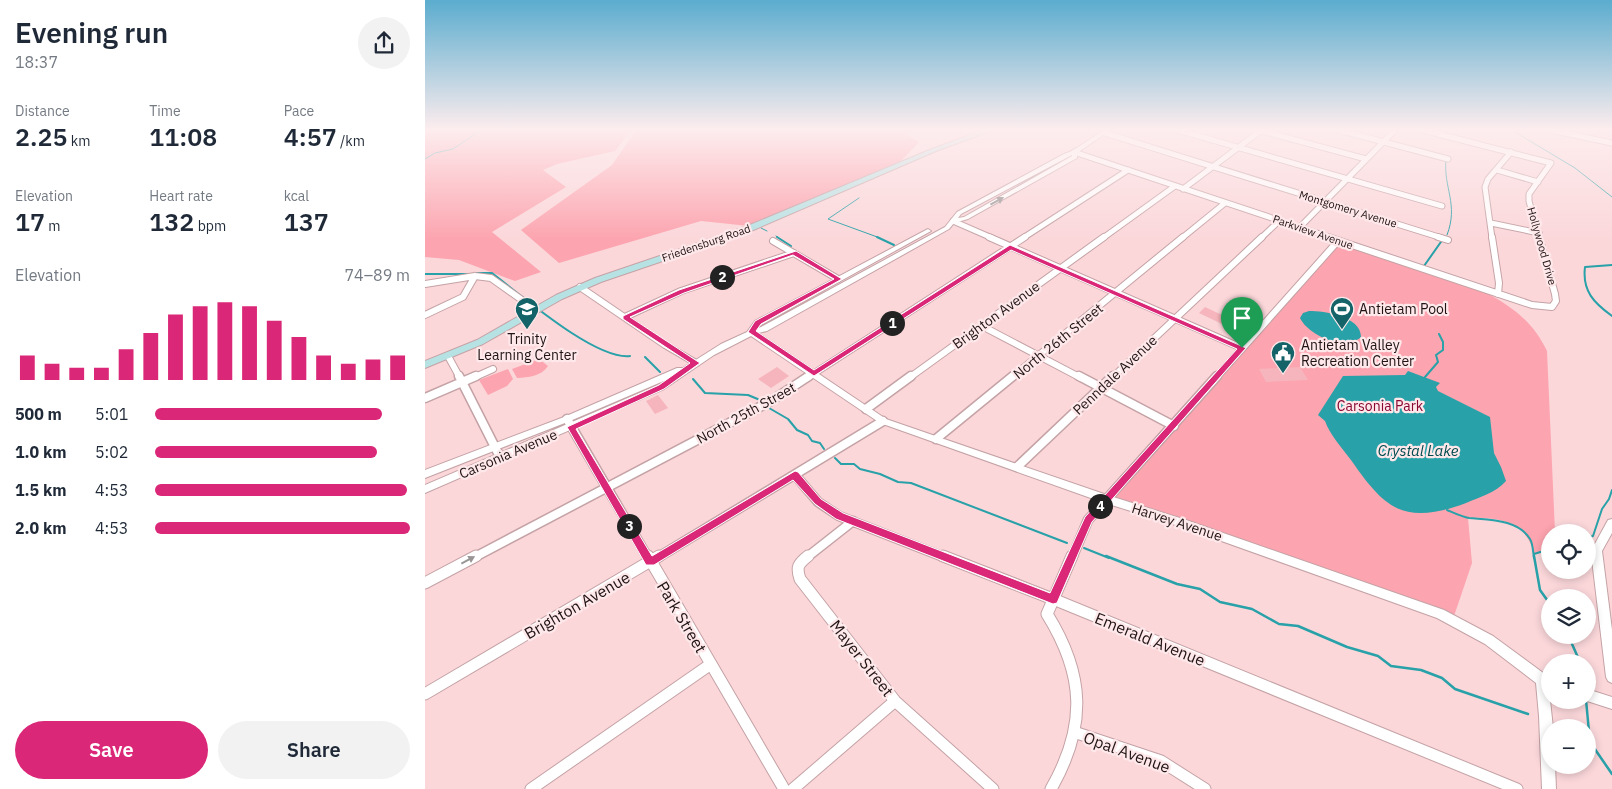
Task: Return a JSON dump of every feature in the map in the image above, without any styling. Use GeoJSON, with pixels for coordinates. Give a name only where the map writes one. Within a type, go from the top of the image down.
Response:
{"type":"FeatureCollection","features":[{"type":"Feature","properties":{"kind":"main road","name":"Friedensburg Road"},"geometry":{"type":"LineString","coordinates":[[425,365],[480,342],[536,310],[614,273],[748,229],[897,166]]}},
{"type":"Feature","properties":{"kind":"street","name":"Carsonia Avenue"},"geometry":{"type":"LineString","coordinates":[[751,332],[758,322],[940,225],[966,218],[1059,166]]}},
{"type":"Feature","properties":{"kind":"street","name":"Parkview Avenue"},"geometry":{"type":"LineString","coordinates":[[1115,166],[1532,305],[1552,307]]}},
{"type":"Feature","properties":{"kind":"street","name":"Montgomery Avenue"},"geometry":{"type":"LineString","coordinates":[[1210,166],[1449,240]]}},
{"type":"Feature","properties":{"kind":"street"},"geometry":{"type":"LineString","coordinates":[[1301,166],[1442,206]]}},
{"type":"Feature","properties":{"kind":"street"},"geometry":{"type":"LineString","coordinates":[[1299,228],[1359,166]]}},
{"type":"Feature","properties":{"kind":"street"},"geometry":{"type":"LineString","coordinates":[[1498,294],[1499,283],[1485,187],[1488,179],[1500,166]]}},
{"type":"Feature","properties":{"kind":"street","name":"Hollywood Drive"},"geometry":{"type":"LineString","coordinates":[[1550,166],[1529,194],[1529,201],[1555,294],[1556,301],[1552,307]]}},
{"type":"Feature","properties":{"kind":"street"},"geometry":{"type":"LineString","coordinates":[[1183,189],[1213,167]]}},
{"type":"Feature","properties":{"kind":"street","name":"North 25th Street"},"geometry":{"type":"LineString","coordinates":[[425,583],[771,401],[1128,170]]}},
{"type":"Feature","properties":{"kind":"street"},"geometry":{"type":"LineString","coordinates":[[1497,170],[1538,182]]}},
{"type":"Feature","properties":{"kind":"street","name":"Brighton Avenue"},"geometry":{"type":"LineString","coordinates":[[866,409],[1175,186]]}},
{"type":"Feature","properties":{"kind":"street","name":"North 26th Street"},"geometry":{"type":"LineString","coordinates":[[936,439],[1225,203]]}},
{"type":"Feature","properties":{"kind":"street"},"geometry":{"type":"LineString","coordinates":[[953,221],[1242,348]]}},
{"type":"Feature","properties":{"kind":"street","name":"Carsonia Avenue"},"geometry":{"type":"LineString","coordinates":[[425,474],[495,447],[569,423],[661,387],[696,363],[751,332],[764,329],[947,228],[953,221]]}},
{"type":"Feature","properties":{"kind":"street","name":"Penndale Avenue"},"geometry":{"type":"LineString","coordinates":[[1017,468],[1279,221]]}},
{"type":"Feature","properties":{"kind":"street"},"geometry":{"type":"LineString","coordinates":[[1491,223],[1539,233]]}},
{"type":"Feature","properties":{"kind":"street"},"geometry":{"type":"LineString","coordinates":[[773,241],[839,279]]}},
{"type":"Feature","properties":{"kind":"street"},"geometry":{"type":"LineString","coordinates":[[1051,789],[1064,765],[1074,732],[1077,706],[1075,678],[1064,644],[1047,614],[1088,520],[1338,241]]}},
{"type":"Feature","properties":{"kind":"street"},"geometry":{"type":"LineString","coordinates":[[625,317],[681,291],[794,253]]}},
{"type":"Feature","properties":{"kind":"street"},"geometry":{"type":"LineString","coordinates":[[425,284],[475,276],[495,279],[536,310]]}},
{"type":"Feature","properties":{"kind":"street"},"geometry":{"type":"LineString","coordinates":[[425,316],[463,297],[475,276]]}},
{"type":"Feature","properties":{"kind":"street"},"geometry":{"type":"LineString","coordinates":[[581,287],[665,345],[696,363]]}},
{"type":"Feature","properties":{"kind":"street"},"geometry":{"type":"LineString","coordinates":[[983,326],[1174,426]]}},
{"type":"Feature","properties":{"kind":"street","name":"Harvey Avenue"},"geometry":{"type":"LineString","coordinates":[[751,332],[883,421],[1106,499],[1186,524],[1440,614],[1489,640],[1541,678]]}},
{"type":"Feature","properties":{"kind":"street"},"geometry":{"type":"LineString","coordinates":[[448,356],[500,457]]}},
{"type":"Feature","properties":{"kind":"street"},"geometry":{"type":"LineString","coordinates":[[425,398],[493,369]]}},
{"type":"Feature","properties":{"kind":"street","name":"Brighton Avenue"},"geometry":{"type":"LineString","coordinates":[[425,694],[650,562],[883,421]]}},
{"type":"Feature","properties":{"kind":"street","name":"Carsonia Avenue"},"geometry":{"type":"LineString","coordinates":[[425,489],[500,457],[569,423]]}},
{"type":"Feature","properties":{"kind":"street","name":"Park Street"},"geometry":{"type":"LineString","coordinates":[[569,423],[784,789]]}},
{"type":"Feature","properties":{"kind":"street","name":"Emerald Avenue"},"geometry":{"type":"LineString","coordinates":[[795,475],[818,502],[839,516],[1053,599],[1517,789]]}},
{"type":"Feature","properties":{"kind":"street","name":"Mayer Street"},"geometry":{"type":"LineString","coordinates":[[853,521],[799,563],[797,569],[800,579],[895,701],[993,789]]}},
{"type":"Feature","properties":{"kind":"street"},"geometry":{"type":"LineString","coordinates":[[1612,523],[1596,551],[1612,676]]}},
{"type":"Feature","properties":{"kind":"street"},"geometry":{"type":"LineString","coordinates":[[531,789],[711,664]]}},
{"type":"Feature","properties":{"kind":"street"},"geometry":{"type":"LineString","coordinates":[[1596,698],[1612,703]]}},
{"type":"Feature","properties":{"kind":"street"},"geometry":{"type":"LineString","coordinates":[[793,789],[895,701]]}},
{"type":"Feature","properties":{"kind":"street"},"geometry":{"type":"LineString","coordinates":[[1546,709],[1549,789]]}},
{"type":"Feature","properties":{"kind":"street","name":"Opal Avenue"},"geometry":{"type":"LineString","coordinates":[[1074,732],[1161,761],[1205,789]]}},
{"type":"Feature","properties":{"kind":"green space"},"geometry":{"type":"Polygon","coordinates":[[[425,166],[553,166],[543,170],[566,187],[492,232],[541,272],[515,281],[459,260],[425,257],[425,166]]]}},
{"type":"Feature","properties":{"kind":"green space"},"geometry":{"type":"Polygon","coordinates":[[[611,166],[890,166],[749,226],[701,221],[559,263],[521,230],[611,166]]]}},
{"type":"Feature","properties":{"kind":"green space","name":"Carsonia Park"},"geometry":{"type":"Polygon","coordinates":[[[1338,241],[1482,290],[1503,302],[1520,315],[1535,331],[1547,351],[1555,524],[1541,524],[1541,552],[1534,554],[1525,534],[1509,523],[1500,520],[1468,518],[1472,563],[1453,619],[1106,499],[1338,241]]]}},
{"type":"Feature","properties":{"kind":"green space"},"geometry":{"type":"Polygon","coordinates":[[[539,359],[548,366],[545,370],[534,376],[517,378],[512,369],[539,359]]]}},
{"type":"Feature","properties":{"kind":"green space"},"geometry":{"type":"Polygon","coordinates":[[[508,369],[513,379],[507,386],[488,395],[479,380],[508,369]]]}},
{"type":"Feature","properties":{"kind":"water"},"geometry":{"type":"Polygon","coordinates":[[[1309,311],[1341,316],[1349,320],[1355,324],[1361,337],[1346,343],[1327,340],[1311,330],[1300,318],[1303,313],[1309,311]]]}},
{"type":"Feature","properties":{"kind":"water","name":"Crystal Lake"},"geometry":{"type":"Polygon","coordinates":[[[1408,371],[1440,383],[1436,387],[1438,391],[1490,417],[1494,453],[1506,481],[1502,485],[1482,497],[1466,503],[1445,510],[1427,513],[1411,512],[1398,508],[1386,501],[1363,477],[1333,436],[1325,421],[1318,415],[1343,376],[1405,375],[1408,371]]]}},
{"type":"Feature","properties":{"kind":"building"},"geometry":{"type":"Polygon","coordinates":[[[1205,307],[1222,315],[1224,313],[1230,316],[1222,324],[1199,313],[1205,307]]]}},
{"type":"Feature","properties":{"kind":"building"},"geometry":{"type":"Polygon","coordinates":[[[777,367],[789,376],[771,388],[758,379],[777,367]]]}},
{"type":"Feature","properties":{"kind":"building","name":"Antietam Valley Recreation Center"},"geometry":{"type":"Polygon","coordinates":[[[1300,367],[1308,380],[1266,382],[1259,369],[1300,367]]]}},
{"type":"Feature","properties":{"kind":"building"},"geometry":{"type":"Polygon","coordinates":[[[658,395],[668,408],[655,414],[646,401],[658,395]]]}},
{"type":"Feature","properties":{"kind":"waterway"},"geometry":{"type":"LineString","coordinates":[[1446,166],[1451,205],[1450,224],[1447,235]]}},
{"type":"Feature","properties":{"kind":"waterway"},"geometry":{"type":"LineString","coordinates":[[1571,166],[1612,197]]}},
{"type":"Feature","properties":{"kind":"waterway"},"geometry":{"type":"LineString","coordinates":[[859,198],[828,219],[880,238]]}},
{"type":"Feature","properties":{"kind":"waterway"},"geometry":{"type":"LineString","coordinates":[[761,228],[767,231]]}},
{"type":"Feature","properties":{"kind":"waterway"},"geometry":{"type":"LineString","coordinates":[[777,237],[791,246]]}},
{"type":"Feature","properties":{"kind":"waterway"},"geometry":{"type":"LineString","coordinates":[[877,237],[894,245]]}},
{"type":"Feature","properties":{"kind":"waterway"},"geometry":{"type":"LineString","coordinates":[[1424,266],[1443,239]]}},
{"type":"Feature","properties":{"kind":"waterway"},"geometry":{"type":"LineString","coordinates":[[1612,265],[1585,267],[1587,290],[1595,301],[1612,316]]}},
{"type":"Feature","properties":{"kind":"waterway"},"geometry":{"type":"LineString","coordinates":[[477,273],[492,273],[539,310],[598,348],[615,354],[630,356]]}},
{"type":"Feature","properties":{"kind":"waterway"},"geometry":{"type":"LineString","coordinates":[[425,274],[470,274]]}},
{"type":"Feature","properties":{"kind":"waterway"},"geometry":{"type":"LineString","coordinates":[[1425,377],[1438,362],[1436,355],[1443,350],[1443,342],[1439,334]]}},
{"type":"Feature","properties":{"kind":"waterway"},"geometry":{"type":"LineString","coordinates":[[645,357],[660,372]]}},
{"type":"Feature","properties":{"kind":"waterway"},"geometry":{"type":"LineString","coordinates":[[693,379],[705,393],[748,395],[760,400]]}},
{"type":"Feature","properties":{"kind":"waterway"},"geometry":{"type":"LineString","coordinates":[[769,408],[788,419],[797,430],[808,435],[812,441],[820,443],[824,449]]}},
{"type":"Feature","properties":{"kind":"waterway"},"geometry":{"type":"LineString","coordinates":[[835,458],[841,464],[854,464],[860,469],[880,474],[898,482],[911,483],[1067,543]]}},
{"type":"Feature","properties":{"kind":"waterway"},"geometry":{"type":"LineString","coordinates":[[1596,527],[1602,509],[1609,499],[1612,490]]}},
{"type":"Feature","properties":{"kind":"waterway"},"geometry":{"type":"LineString","coordinates":[[1447,510],[1466,517],[1511,524],[1525,532],[1530,539],[1534,558]]}},
{"type":"Feature","properties":{"kind":"waterway"},"geometry":{"type":"LineString","coordinates":[[1084,548],[1109,558]]}},
{"type":"Feature","properties":{"kind":"waterway"},"geometry":{"type":"LineString","coordinates":[[1534,554],[1541,552]]}},
{"type":"Feature","properties":{"kind":"waterway"},"geometry":{"type":"LineString","coordinates":[[1106,556],[1177,584],[1200,589],[1220,602],[1252,609],[1279,624],[1298,626],[1347,647],[1378,656],[1391,666],[1421,670],[1442,678],[1455,689],[1528,714]]}},
{"type":"Feature","properties":{"kind":"waterway"},"geometry":{"type":"LineString","coordinates":[[1534,556],[1541,591]]}},
{"type":"Feature","properties":{"kind":"waterway"},"geometry":{"type":"LineString","coordinates":[[1572,644],[1576,654]]}},
{"type":"Feature","properties":{"kind":"waterway"},"geometry":{"type":"LineString","coordinates":[[1587,709],[1590,742],[1612,774]]}},
{"type":"Feature","properties":{"kind":"place","name":"Trinity Learning Center"},"geometry":{"type":"Point","coordinates":[527,330]}},
{"type":"Feature","properties":{"kind":"place","name":"Antietam Pool"},"geometry":{"type":"Point","coordinates":[1342,330]}},
{"type":"Feature","properties":{"kind":"place","name":"Antietam Valley Recreation Center"},"geometry":{"type":"Point","coordinates":[1283,374]}},
{"type":"Feature","properties":{"kind":"route"},"geometry":{"type":"LineString","coordinates":[[1010,247],[1242,348],[1088,520],[1053,599],[1001,580],[867,525],[839,516],[818,502],[795,475],[650,562],[571,427],[661,387],[696,363],[665,345],[625,317],[681,291],[794,253],[839,279],[758,322],[751,332],[814,373],[1010,247]]}}]}
